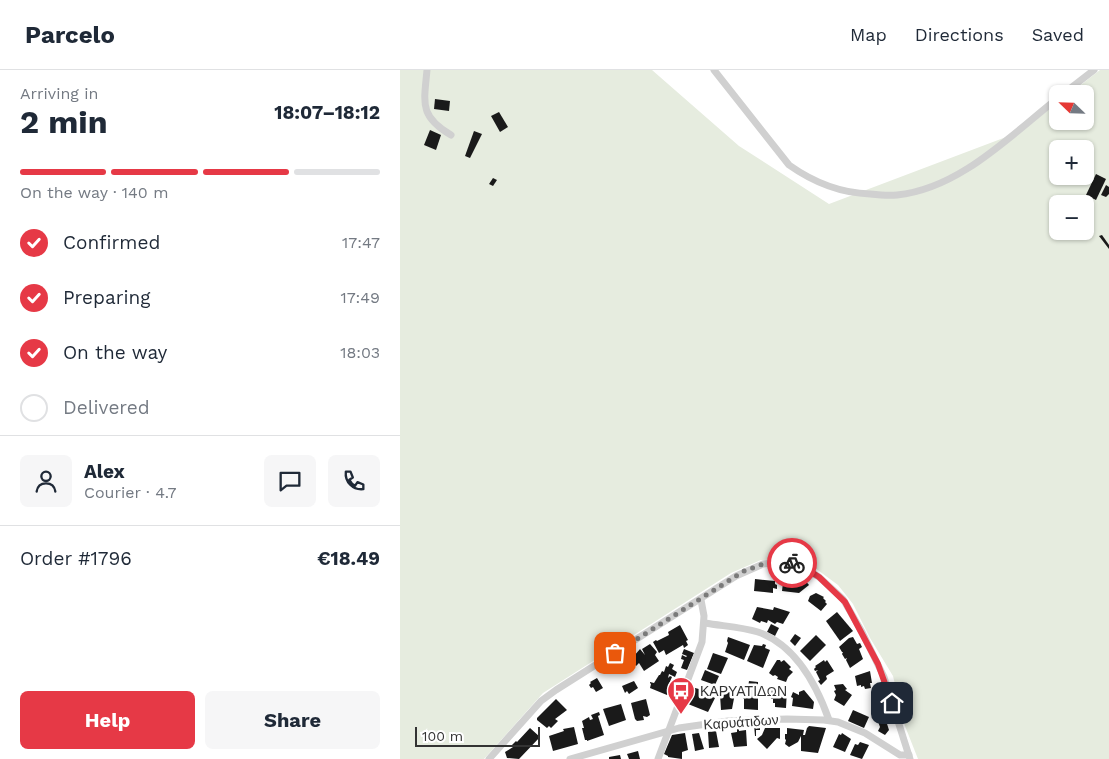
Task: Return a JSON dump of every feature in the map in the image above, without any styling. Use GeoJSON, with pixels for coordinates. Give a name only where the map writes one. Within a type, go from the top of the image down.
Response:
{"type":"FeatureCollection","features":[{"type":"Feature","properties":{"kind":"street"},"geometry":{"type":"LineString","coordinates":[[427,70],[424,105],[436,126],[451,135]]}},
{"type":"Feature","properties":{"kind":"street"},"geometry":{"type":"LineString","coordinates":[[714,70],[789,164],[803,175],[820,184],[857,194],[896,196],[932,187],[971,167],[1049,105]]}},
{"type":"Feature","properties":{"kind":"street"},"geometry":{"type":"LineString","coordinates":[[1075,85],[1094,70]]}},
{"type":"Feature","properties":{"kind":"street"},"geometry":{"type":"LineString","coordinates":[[489,759],[541,701],[549,695],[736,576],[766,563],[792,564],[808,570],[819,577],[845,602],[871,649],[888,688],[910,757]]}},
{"type":"Feature","properties":{"kind":"street"},"geometry":{"type":"LineString","coordinates":[[658,759],[700,650],[704,623],[701,600]]}},
{"type":"Feature","properties":{"kind":"street"},"geometry":{"type":"LineString","coordinates":[[704,623],[756,632],[791,653],[806,672],[822,701],[829,720]]}},
{"type":"Feature","properties":{"kind":"street","name":"Καρυάτιδων"},"geometry":{"type":"LineString","coordinates":[[570,759],[670,730],[728,721],[787,719],[829,720],[866,733],[900,755],[910,757]]}},
{"type":"Feature","properties":{"kind":"shaded area"},"geometry":{"type":"Polygon","coordinates":[[[400,70],[652,70],[739,146],[829,204],[1022,131],[1049,109],[1049,130],[1094,130],[1094,85],[1081,85],[1100,70],[1109,70],[1109,759],[918,759],[905,726],[893,676],[870,638],[853,604],[838,585],[815,568],[787,559],[761,560],[731,573],[543,693],[484,759],[400,759],[400,70]]]}},
{"type":"Feature","properties":{"kind":"building"},"geometry":{"type":"Polygon","coordinates":[[[435,99],[450,101],[449,111],[434,109],[435,99]]]}},
{"type":"Feature","properties":{"kind":"building"},"geometry":{"type":"Polygon","coordinates":[[[499,112],[508,127],[500,132],[491,116],[499,112]]]}},
{"type":"Feature","properties":{"kind":"building"},"geometry":{"type":"Polygon","coordinates":[[[430,130],[441,135],[436,150],[424,145],[430,130]]]}},
{"type":"Feature","properties":{"kind":"building"},"geometry":{"type":"Polygon","coordinates":[[[474,131],[482,134],[470,158],[465,156],[474,131]]]}},
{"type":"Feature","properties":{"kind":"building"},"geometry":{"type":"Polygon","coordinates":[[[1096,174],[1106,179],[1096,200],[1094,195],[1086,195],[1091,185],[1094,185],[1096,174]]]}},
{"type":"Feature","properties":{"kind":"building"},"geometry":{"type":"Polygon","coordinates":[[[493,178],[497,180],[493,186],[489,184],[493,178]]]}},
{"type":"Feature","properties":{"kind":"building"},"geometry":{"type":"Polygon","coordinates":[[[1106,185],[1109,187],[1109,194],[1106,197],[1101,195],[1106,185]]]}},
{"type":"Feature","properties":{"kind":"building"},"geometry":{"type":"Polygon","coordinates":[[[1102,235],[1109,245],[1109,249],[1099,236],[1102,235]]]}},
{"type":"Feature","properties":{"kind":"building"},"geometry":{"type":"Polygon","coordinates":[[[776,572],[783,572],[782,577],[776,576],[776,572]]]}},
{"type":"Feature","properties":{"kind":"building"},"geometry":{"type":"Polygon","coordinates":[[[784,575],[804,579],[809,585],[799,593],[782,591],[784,575]]]}},
{"type":"Feature","properties":{"kind":"building"},"geometry":{"type":"Polygon","coordinates":[[[755,579],[775,581],[777,589],[773,588],[773,593],[754,591],[755,579]]]}},
{"type":"Feature","properties":{"kind":"building"},"geometry":{"type":"Polygon","coordinates":[[[816,593],[824,597],[827,604],[821,611],[808,601],[810,596],[816,593]]]}},
{"type":"Feature","properties":{"kind":"building"},"geometry":{"type":"Polygon","coordinates":[[[757,607],[773,610],[774,607],[790,612],[783,624],[777,622],[775,624],[768,620],[767,623],[761,621],[760,623],[752,619],[757,607]]]}},
{"type":"Feature","properties":{"kind":"building"},"geometry":{"type":"Polygon","coordinates":[[[837,612],[853,631],[840,641],[826,621],[837,612]]]}},
{"type":"Feature","properties":{"kind":"building"},"geometry":{"type":"Polygon","coordinates":[[[771,624],[779,628],[775,636],[767,632],[771,624]]]}},
{"type":"Feature","properties":{"kind":"building"},"geometry":{"type":"Polygon","coordinates":[[[680,625],[688,640],[686,641],[688,645],[684,648],[683,645],[666,655],[664,650],[659,653],[653,642],[669,635],[668,632],[680,625]]]}},
{"type":"Feature","properties":{"kind":"building"},"geometry":{"type":"Polygon","coordinates":[[[795,634],[801,638],[795,646],[790,641],[795,634]]]}},
{"type":"Feature","properties":{"kind":"building"},"geometry":{"type":"Polygon","coordinates":[[[816,635],[826,645],[810,661],[800,651],[816,635]]]}},
{"type":"Feature","properties":{"kind":"building"},"geometry":{"type":"Polygon","coordinates":[[[728,637],[750,645],[744,660],[725,652],[728,637]]]}},
{"type":"Feature","properties":{"kind":"building"},"geometry":{"type":"Polygon","coordinates":[[[853,637],[857,644],[860,643],[862,647],[859,649],[863,659],[850,668],[846,660],[847,658],[845,659],[839,647],[849,638],[853,637]]]}},
{"type":"Feature","properties":{"kind":"building"},"geometry":{"type":"Polygon","coordinates":[[[650,644],[657,652],[655,655],[659,661],[644,671],[639,663],[636,666],[632,660],[640,649],[645,655],[642,649],[650,644]]]}},
{"type":"Feature","properties":{"kind":"building"},"geometry":{"type":"Polygon","coordinates":[[[763,644],[766,645],[765,648],[770,650],[763,668],[747,661],[754,645],[762,646],[763,644]]]}},
{"type":"Feature","properties":{"kind":"building"},"geometry":{"type":"Polygon","coordinates":[[[684,649],[694,653],[687,670],[681,668],[684,660],[681,659],[682,655],[687,656],[682,654],[684,649]]]}},
{"type":"Feature","properties":{"kind":"building"},"geometry":{"type":"Polygon","coordinates":[[[713,653],[728,658],[721,674],[707,669],[713,653]]]}},
{"type":"Feature","properties":{"kind":"building"},"geometry":{"type":"Polygon","coordinates":[[[777,660],[781,662],[784,660],[791,667],[789,669],[793,672],[786,682],[777,679],[778,677],[769,673],[777,660]]]}},
{"type":"Feature","properties":{"kind":"building"},"geometry":{"type":"Polygon","coordinates":[[[824,660],[825,662],[827,660],[834,671],[826,676],[827,679],[821,685],[816,672],[818,670],[815,671],[814,669],[815,666],[824,660]]]}},
{"type":"Feature","properties":{"kind":"building"},"geometry":{"type":"Polygon","coordinates":[[[670,663],[674,665],[672,669],[677,672],[675,677],[669,674],[668,678],[672,677],[668,686],[672,688],[670,694],[667,695],[650,688],[650,682],[654,683],[670,663]]]}},
{"type":"Feature","properties":{"kind":"building"},"geometry":{"type":"Polygon","coordinates":[[[705,670],[719,676],[715,685],[701,680],[705,670]]]}},
{"type":"Feature","properties":{"kind":"building"},"geometry":{"type":"Polygon","coordinates":[[[870,671],[871,688],[865,689],[864,686],[857,686],[855,676],[870,671]]]}},
{"type":"Feature","properties":{"kind":"building"},"geometry":{"type":"Polygon","coordinates":[[[597,678],[603,688],[596,692],[589,685],[590,682],[597,678]]]}},
{"type":"Feature","properties":{"kind":"building"},"geometry":{"type":"Polygon","coordinates":[[[634,681],[638,688],[629,694],[627,691],[625,693],[622,686],[634,681]]]}},
{"type":"Feature","properties":{"kind":"building"},"geometry":{"type":"Polygon","coordinates":[[[749,681],[758,682],[758,710],[744,709],[743,698],[749,681]]]}},
{"type":"Feature","properties":{"kind":"building"},"geometry":{"type":"Polygon","coordinates":[[[843,684],[847,689],[845,690],[852,695],[844,706],[834,700],[836,695],[834,691],[836,690],[834,685],[843,684]]]}},
{"type":"Feature","properties":{"kind":"building"},"geometry":{"type":"Polygon","coordinates":[[[772,686],[787,689],[786,708],[775,707],[773,699],[771,699],[772,686]]]}},
{"type":"Feature","properties":{"kind":"building"},"geometry":{"type":"Polygon","coordinates":[[[717,687],[736,688],[732,709],[721,710],[720,695],[715,692],[717,687]]]}},
{"type":"Feature","properties":{"kind":"building"},"geometry":{"type":"Polygon","coordinates":[[[695,688],[715,698],[708,712],[688,704],[695,688]]]}},
{"type":"Feature","properties":{"kind":"building"},"geometry":{"type":"Polygon","coordinates":[[[804,690],[814,702],[813,709],[792,706],[793,698],[791,697],[793,692],[799,695],[799,692],[804,690]]]}},
{"type":"Feature","properties":{"kind":"building"},"geometry":{"type":"Polygon","coordinates":[[[556,699],[567,710],[555,719],[558,721],[551,728],[549,726],[547,728],[537,718],[556,699]]]}},
{"type":"Feature","properties":{"kind":"building"},"geometry":{"type":"Polygon","coordinates":[[[646,699],[650,715],[647,717],[643,716],[644,720],[637,721],[631,703],[646,699]]]}},
{"type":"Feature","properties":{"kind":"building"},"geometry":{"type":"Polygon","coordinates":[[[879,699],[889,730],[885,735],[878,731],[880,727],[871,702],[879,699]]]}},
{"type":"Feature","properties":{"kind":"building"},"geometry":{"type":"Polygon","coordinates":[[[621,704],[626,720],[609,726],[603,709],[621,704]]]}},
{"type":"Feature","properties":{"kind":"building"},"geometry":{"type":"Polygon","coordinates":[[[853,710],[869,717],[864,728],[848,721],[853,710]]]}},
{"type":"Feature","properties":{"kind":"building"},"geometry":{"type":"Polygon","coordinates":[[[599,712],[600,715],[598,716],[604,735],[587,741],[585,740],[582,728],[584,728],[582,721],[589,717],[590,720],[593,719],[591,715],[599,712]]]}},
{"type":"Feature","properties":{"kind":"building"},"geometry":{"type":"Polygon","coordinates":[[[760,724],[760,730],[756,730],[755,736],[754,725],[760,724]]]}},
{"type":"Feature","properties":{"kind":"building"},"geometry":{"type":"Polygon","coordinates":[[[809,726],[826,728],[818,753],[801,751],[801,736],[798,742],[789,747],[785,744],[787,728],[804,730],[803,735],[805,735],[809,726]]]}},
{"type":"Feature","properties":{"kind":"building"},"geometry":{"type":"Polygon","coordinates":[[[574,727],[578,744],[553,751],[549,736],[564,731],[563,729],[574,727]]]}},
{"type":"Feature","properties":{"kind":"building"},"geometry":{"type":"Polygon","coordinates":[[[530,728],[540,737],[519,759],[507,758],[505,752],[513,747],[512,745],[530,728]]]}},
{"type":"Feature","properties":{"kind":"building"},"geometry":{"type":"Polygon","coordinates":[[[737,728],[739,728],[739,731],[746,730],[747,746],[734,747],[731,733],[737,732],[737,728]]]}},
{"type":"Feature","properties":{"kind":"building"},"geometry":{"type":"Polygon","coordinates":[[[765,728],[780,728],[780,739],[777,738],[767,749],[757,739],[762,735],[765,728]]]}},
{"type":"Feature","properties":{"kind":"building"},"geometry":{"type":"Polygon","coordinates":[[[716,731],[719,747],[709,748],[708,732],[716,731]]]}},
{"type":"Feature","properties":{"kind":"building"},"geometry":{"type":"Polygon","coordinates":[[[685,733],[688,750],[682,752],[682,759],[668,757],[664,754],[672,735],[685,733]]]}},
{"type":"Feature","properties":{"kind":"building"},"geometry":{"type":"Polygon","coordinates":[[[699,733],[704,749],[695,751],[692,734],[699,733]]]}},
{"type":"Feature","properties":{"kind":"building"},"geometry":{"type":"Polygon","coordinates":[[[842,733],[851,739],[845,752],[833,747],[839,734],[841,735],[842,733]]]}},
{"type":"Feature","properties":{"kind":"building"},"geometry":{"type":"Polygon","coordinates":[[[860,742],[869,745],[862,759],[850,755],[855,744],[858,745],[860,742]]]}},
{"type":"Feature","properties":{"kind":"building"},"geometry":{"type":"Polygon","coordinates":[[[638,751],[640,759],[629,759],[627,754],[638,751]]]}},
{"type":"Feature","properties":{"kind":"building"},"geometry":{"type":"Polygon","coordinates":[[[620,755],[621,759],[609,759],[609,757],[620,755]]]}},
{"type":"Feature","properties":{"kind":"way so far"},"geometry":{"type":"LineString","coordinates":[[615,653],[744,571],[766,563],[792,563]]}},
{"type":"Feature","properties":{"kind":"place","name":"ΚΑΡΥΑΤΙΔΩΝ"},"geometry":{"type":"Point","coordinates":[681,715]}},
{"type":"Feature","properties":{"kind":"route"},"geometry":{"type":"LineString","coordinates":[[792,563],[819,577],[845,602],[878,664],[892,703]]}}]}
